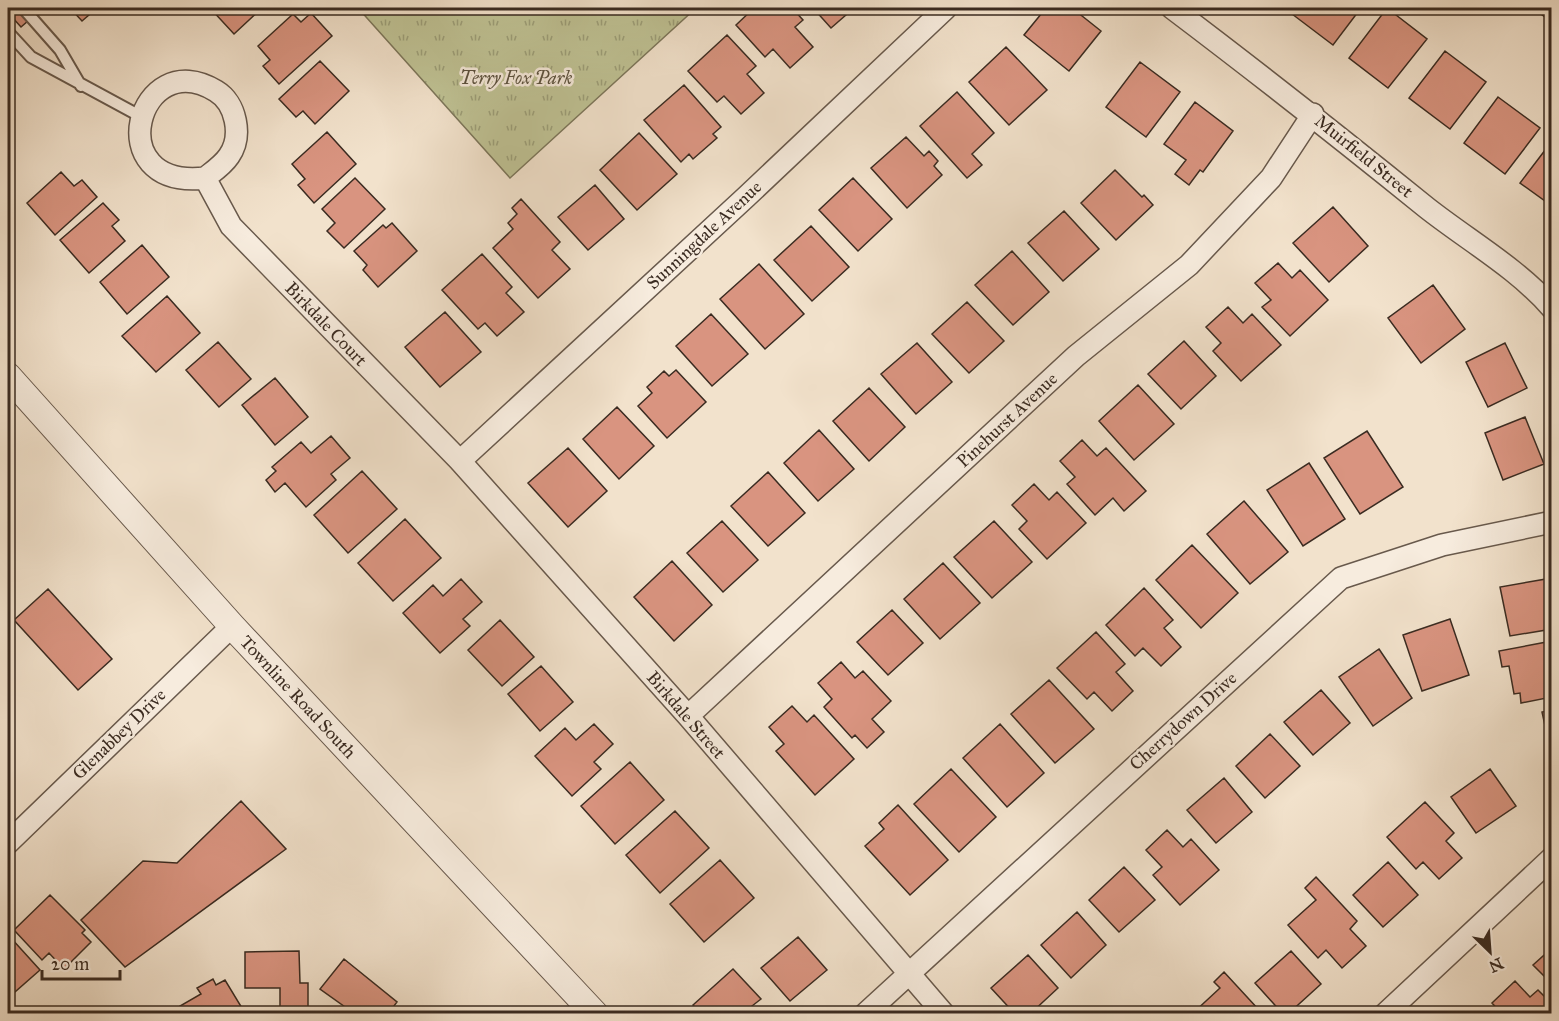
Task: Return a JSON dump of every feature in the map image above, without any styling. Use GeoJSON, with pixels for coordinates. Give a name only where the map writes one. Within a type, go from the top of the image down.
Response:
{"type":"FeatureCollection","features":[{"type":"Feature","properties":{"kind":"street","name":"Sunningdale Avenue"},"geometry":{"type":"LineString","coordinates":[[460,461],[746,197],[946,8]]}},
{"type":"Feature","properties":{"kind":"street","name":"Muirfield Street"},"geometry":{"type":"LineString","coordinates":[[1172,8],[1313,114],[1429,209],[1534,288],[1551,308]]}},
{"type":"Feature","properties":{"kind":"street"},"geometry":{"type":"LineString","coordinates":[[196,82],[219,93],[230,105],[236,121],[236,138],[230,154],[205,177],[176,178],[162,172],[150,162],[142,149],[138,134],[140,116],[145,105],[157,92],[171,84],[196,82]]}},
{"type":"Feature","properties":{"kind":"street","name":"Pinehurst Avenue"},"geometry":{"type":"LineString","coordinates":[[688,716],[1076,356],[1189,264],[1271,178],[1313,114]]}},
{"type":"Feature","properties":{"kind":"street","name":"Birkdale Court"},"geometry":{"type":"LineString","coordinates":[[205,177],[231,226],[460,461]]}},
{"type":"Feature","properties":{"kind":"street","name":"Townline Road South"},"geometry":{"type":"LineString","coordinates":[[8,375],[232,626],[594,1014]]}},
{"type":"Feature","properties":{"kind":"street","name":"Birkdale Street"},"geometry":{"type":"LineString","coordinates":[[460,461],[688,716],[944,1014]]}},
{"type":"Feature","properties":{"kind":"street","name":"Cherrydown Drive"},"geometry":{"type":"LineString","coordinates":[[865,1014],[907,973],[1341,578],[1442,545],[1551,522]]}},
{"type":"Feature","properties":{"kind":"street","name":"Glenabbey Drive"},"geometry":{"type":"LineString","coordinates":[[8,843],[232,626]]}},
{"type":"Feature","properties":{"kind":"street"},"geometry":{"type":"LineString","coordinates":[[1385,1014],[1551,858]]}},
{"type":"Feature","properties":{"kind":"lane"},"geometry":{"type":"LineString","coordinates":[[23,8],[60,50],[81,86]]}},
{"type":"Feature","properties":{"kind":"lane"},"geometry":{"type":"LineString","coordinates":[[8,32],[31,57],[140,116]]}},
{"type":"Feature","properties":{"kind":"green space","name":"Terry Fox Park"},"geometry":{"type":"Polygon","coordinates":[[[358,8],[696,8],[510,178],[358,8]]]}},
{"type":"Feature","properties":{"kind":"building"},"geometry":{"type":"Polygon","coordinates":[[[23,8],[43,8],[21,27],[12,17],[23,8]]]}},
{"type":"Feature","properties":{"kind":"building"},"geometry":{"type":"Polygon","coordinates":[[[70,8],[97,8],[82,21],[70,8]]]}},
{"type":"Feature","properties":{"kind":"building"},"geometry":{"type":"Polygon","coordinates":[[[210,8],[262,8],[234,34],[210,8]]]}},
{"type":"Feature","properties":{"kind":"building"},"geometry":{"type":"Polygon","coordinates":[[[754,8],[792,8],[803,20],[795,27],[813,47],[790,68],[773,49],[765,57],[736,25],[754,8]]]}},
{"type":"Feature","properties":{"kind":"building"},"geometry":{"type":"Polygon","coordinates":[[[813,8],[854,8],[831,28],[813,8]]]}},
{"type":"Feature","properties":{"kind":"building"},"geometry":{"type":"Polygon","coordinates":[[[1046,8],[1072,8],[1101,31],[1069,71],[1024,35],[1046,8]]]}},
{"type":"Feature","properties":{"kind":"building"},"geometry":{"type":"Polygon","coordinates":[[[1297,8],[1361,8],[1333,45],[1292,14],[1297,8]]]}},
{"type":"Feature","properties":{"kind":"building"},"geometry":{"type":"Polygon","coordinates":[[[1387,8],[1427,39],[1388,88],[1349,58],[1387,8]]]}},
{"type":"Feature","properties":{"kind":"building"},"geometry":{"type":"Polygon","coordinates":[[[1546,8],[1552,8],[1552,22],[1541,14],[1546,8]]]}},
{"type":"Feature","properties":{"kind":"building"},"geometry":{"type":"Polygon","coordinates":[[[311,13],[332,36],[279,84],[263,66],[270,60],[258,46],[293,14],[301,22],[311,13]]]}},
{"type":"Feature","properties":{"kind":"building"},"geometry":{"type":"Polygon","coordinates":[[[727,35],[756,66],[747,74],[764,93],[741,114],[724,96],[717,102],[688,71],[727,35]]]}},
{"type":"Feature","properties":{"kind":"building"},"geometry":{"type":"Polygon","coordinates":[[[1006,47],[1047,90],[1009,125],[969,82],[1006,47]]]}},
{"type":"Feature","properties":{"kind":"building"},"geometry":{"type":"Polygon","coordinates":[[[1445,51],[1486,82],[1450,129],[1409,98],[1445,51]]]}},
{"type":"Feature","properties":{"kind":"building"},"geometry":{"type":"Polygon","coordinates":[[[320,61],[349,91],[315,124],[303,111],[296,117],[279,99],[320,61]]]}},
{"type":"Feature","properties":{"kind":"building"},"geometry":{"type":"Polygon","coordinates":[[[1140,62],[1180,92],[1146,137],[1106,107],[1140,62]]]}},
{"type":"Feature","properties":{"kind":"building"},"geometry":{"type":"Polygon","coordinates":[[[684,85],[721,127],[713,134],[717,138],[693,159],[689,154],[681,162],[644,120],[684,85]]]}},
{"type":"Feature","properties":{"kind":"building"},"geometry":{"type":"Polygon","coordinates":[[[957,92],[994,133],[972,154],[982,165],[967,178],[920,126],[957,92]]]}},
{"type":"Feature","properties":{"kind":"building"},"geometry":{"type":"Polygon","coordinates":[[[1498,97],[1540,128],[1505,174],[1464,143],[1498,97]]]}},
{"type":"Feature","properties":{"kind":"building"},"geometry":{"type":"Polygon","coordinates":[[[1195,102],[1233,131],[1203,172],[1200,170],[1189,185],[1175,174],[1186,160],[1164,144],[1195,102]]]}},
{"type":"Feature","properties":{"kind":"building"},"geometry":{"type":"Polygon","coordinates":[[[327,132],[356,164],[314,203],[298,185],[305,179],[292,164],[327,132]]]}},
{"type":"Feature","properties":{"kind":"building"},"geometry":{"type":"Polygon","coordinates":[[[639,133],[677,174],[637,210],[600,170],[639,133]]]}},
{"type":"Feature","properties":{"kind":"building"},"geometry":{"type":"Polygon","coordinates":[[[906,137],[924,156],[929,151],[938,161],[934,166],[942,175],[907,208],[871,168],[906,137]]]}},
{"type":"Feature","properties":{"kind":"building"},"geometry":{"type":"Polygon","coordinates":[[[1552,141],[1552,206],[1520,183],[1552,141]]]}},
{"type":"Feature","properties":{"kind":"building"},"geometry":{"type":"Polygon","coordinates":[[[1115,170],[1153,205],[1116,240],[1081,203],[1115,170]]]}},
{"type":"Feature","properties":{"kind":"building"},"geometry":{"type":"Polygon","coordinates":[[[61,172],[74,186],[82,180],[97,197],[55,235],[27,203],[61,172]]]}},
{"type":"Feature","properties":{"kind":"building"},"geometry":{"type":"Polygon","coordinates":[[[355,178],[385,209],[344,248],[327,231],[335,223],[322,209],[355,178]]]}},
{"type":"Feature","properties":{"kind":"building"},"geometry":{"type":"Polygon","coordinates":[[[853,178],[892,219],[858,251],[819,210],[853,178]]]}},
{"type":"Feature","properties":{"kind":"building"},"geometry":{"type":"Polygon","coordinates":[[[595,185],[624,219],[588,250],[558,217],[595,185]]]}},
{"type":"Feature","properties":{"kind":"building"},"geometry":{"type":"Polygon","coordinates":[[[521,199],[560,242],[552,250],[570,269],[538,298],[493,248],[513,229],[508,223],[517,214],[512,208],[521,199]]]}},
{"type":"Feature","properties":{"kind":"building"},"geometry":{"type":"Polygon","coordinates":[[[103,203],[119,220],[112,226],[125,241],[89,273],[60,240],[103,203]]]}},
{"type":"Feature","properties":{"kind":"building"},"geometry":{"type":"Polygon","coordinates":[[[1333,207],[1368,246],[1329,282],[1293,243],[1333,207]]]}},
{"type":"Feature","properties":{"kind":"building"},"geometry":{"type":"Polygon","coordinates":[[[1064,211],[1099,249],[1063,281],[1028,243],[1064,211]]]}},
{"type":"Feature","properties":{"kind":"building"},"geometry":{"type":"Polygon","coordinates":[[[392,223],[417,251],[378,287],[363,270],[367,265],[354,251],[383,225],[386,228],[392,223]]]}},
{"type":"Feature","properties":{"kind":"building"},"geometry":{"type":"Polygon","coordinates":[[[811,226],[849,267],[812,301],[774,260],[811,226]]]}},
{"type":"Feature","properties":{"kind":"building"},"geometry":{"type":"Polygon","coordinates":[[[142,245],[169,277],[127,314],[100,282],[142,245]]]}},
{"type":"Feature","properties":{"kind":"building"},"geometry":{"type":"Polygon","coordinates":[[[1012,251],[1049,292],[1013,325],[975,285],[1012,251]]]}},
{"type":"Feature","properties":{"kind":"building"},"geometry":{"type":"Polygon","coordinates":[[[482,254],[512,287],[506,293],[524,312],[497,336],[485,323],[478,329],[442,290],[482,254]]]}},
{"type":"Feature","properties":{"kind":"building"},"geometry":{"type":"Polygon","coordinates":[[[1278,263],[1292,278],[1300,270],[1328,300],[1290,336],[1262,307],[1271,300],[1255,283],[1278,263]]]}},
{"type":"Feature","properties":{"kind":"building"},"geometry":{"type":"Polygon","coordinates":[[[759,264],[804,314],[765,349],[720,299],[759,264]]]}},
{"type":"Feature","properties":{"kind":"building"},"geometry":{"type":"Polygon","coordinates":[[[1433,285],[1465,329],[1421,363],[1388,318],[1433,285]]]}},
{"type":"Feature","properties":{"kind":"building"},"geometry":{"type":"Polygon","coordinates":[[[167,296],[200,333],[156,372],[122,336],[167,296]]]}},
{"type":"Feature","properties":{"kind":"building"},"geometry":{"type":"Polygon","coordinates":[[[967,302],[1004,341],[969,373],[932,334],[967,302]]]}},
{"type":"Feature","properties":{"kind":"building"},"geometry":{"type":"Polygon","coordinates":[[[1228,307],[1243,323],[1252,314],[1281,345],[1241,381],[1213,351],[1221,343],[1206,327],[1228,307]]]}},
{"type":"Feature","properties":{"kind":"building"},"geometry":{"type":"Polygon","coordinates":[[[445,312],[481,352],[440,387],[405,347],[445,312]]]}},
{"type":"Feature","properties":{"kind":"building"},"geometry":{"type":"Polygon","coordinates":[[[711,314],[748,354],[712,386],[676,346],[711,314]]]}},
{"type":"Feature","properties":{"kind":"building"},"geometry":{"type":"Polygon","coordinates":[[[1184,341],[1216,376],[1181,409],[1148,374],[1184,341]]]}},
{"type":"Feature","properties":{"kind":"building"},"geometry":{"type":"Polygon","coordinates":[[[218,342],[251,379],[219,407],[186,370],[218,342]]]}},
{"type":"Feature","properties":{"kind":"building"},"geometry":{"type":"Polygon","coordinates":[[[917,343],[952,382],[916,414],[881,374],[917,343]]]}},
{"type":"Feature","properties":{"kind":"building"},"geometry":{"type":"Polygon","coordinates":[[[1505,343],[1527,388],[1488,407],[1466,362],[1505,343]]]}},
{"type":"Feature","properties":{"kind":"building"},"geometry":{"type":"Polygon","coordinates":[[[676,370],[706,402],[667,438],[638,406],[652,393],[647,387],[664,371],[669,376],[676,370]]]}},
{"type":"Feature","properties":{"kind":"building"},"geometry":{"type":"Polygon","coordinates":[[[275,378],[308,417],[275,445],[242,405],[275,378]]]}},
{"type":"Feature","properties":{"kind":"building"},"geometry":{"type":"Polygon","coordinates":[[[1138,385],[1174,424],[1134,460],[1099,421],[1138,385]]]}},
{"type":"Feature","properties":{"kind":"building"},"geometry":{"type":"Polygon","coordinates":[[[869,388],[905,427],[869,461],[833,421],[869,388]]]}},
{"type":"Feature","properties":{"kind":"building"},"geometry":{"type":"Polygon","coordinates":[[[617,407],[654,446],[619,479],[583,439],[617,407]]]}},
{"type":"Feature","properties":{"kind":"building"},"geometry":{"type":"Polygon","coordinates":[[[1525,417],[1544,464],[1503,480],[1485,433],[1525,417]]]}},
{"type":"Feature","properties":{"kind":"building"},"geometry":{"type":"Polygon","coordinates":[[[819,430],[854,469],[818,501],[784,463],[819,430]]]}},
{"type":"Feature","properties":{"kind":"building"},"geometry":{"type":"Polygon","coordinates":[[[1367,431],[1403,487],[1360,514],[1324,458],[1367,431]]]}},
{"type":"Feature","properties":{"kind":"building"},"geometry":{"type":"Polygon","coordinates":[[[331,436],[350,458],[331,474],[336,480],[306,507],[285,483],[275,492],[266,480],[276,471],[272,467],[301,442],[311,453],[331,436]]]}},
{"type":"Feature","properties":{"kind":"building"},"geometry":{"type":"Polygon","coordinates":[[[1082,440],[1097,456],[1106,448],[1146,491],[1124,511],[1113,498],[1095,515],[1067,484],[1075,477],[1060,461],[1082,440]]]}},
{"type":"Feature","properties":{"kind":"building"},"geometry":{"type":"Polygon","coordinates":[[[568,448],[607,491],[568,527],[528,483],[568,448]]]}},
{"type":"Feature","properties":{"kind":"building"},"geometry":{"type":"Polygon","coordinates":[[[1309,463],[1345,519],[1303,546],[1267,490],[1309,463]]]}},
{"type":"Feature","properties":{"kind":"building"},"geometry":{"type":"Polygon","coordinates":[[[362,471],[397,509],[348,553],[314,515],[362,471]]]}},
{"type":"Feature","properties":{"kind":"building"},"geometry":{"type":"Polygon","coordinates":[[[768,472],[805,513],[768,546],[731,506],[768,472]]]}},
{"type":"Feature","properties":{"kind":"building"},"geometry":{"type":"Polygon","coordinates":[[[1034,484],[1049,500],[1057,492],[1086,523],[1047,559],[1019,529],[1027,521],[1012,505],[1034,484]]]}},
{"type":"Feature","properties":{"kind":"building"},"geometry":{"type":"Polygon","coordinates":[[[1244,501],[1288,552],[1250,584],[1207,534],[1244,501]]]}},
{"type":"Feature","properties":{"kind":"building"},"geometry":{"type":"Polygon","coordinates":[[[405,519],[441,558],[393,601],[358,563],[405,519]]]}},
{"type":"Feature","properties":{"kind":"building"},"geometry":{"type":"Polygon","coordinates":[[[722,521],[758,560],[723,592],[687,553],[722,521]]]}},
{"type":"Feature","properties":{"kind":"building"},"geometry":{"type":"Polygon","coordinates":[[[994,521],[1032,562],[992,598],[954,557],[994,521]]]}},
{"type":"Feature","properties":{"kind":"building"},"geometry":{"type":"Polygon","coordinates":[[[1192,545],[1238,593],[1201,628],[1156,580],[1192,545]]]}},
{"type":"Feature","properties":{"kind":"building"},"geometry":{"type":"Polygon","coordinates":[[[672,561],[712,605],[674,641],[634,597],[672,561]]]}},
{"type":"Feature","properties":{"kind":"building"},"geometry":{"type":"Polygon","coordinates":[[[943,563],[980,603],[940,639],[904,599],[943,563]]]}},
{"type":"Feature","properties":{"kind":"building"},"geometry":{"type":"Polygon","coordinates":[[[1552,578],[1552,629],[1510,636],[1500,587],[1552,578]]]}},
{"type":"Feature","properties":{"kind":"building"},"geometry":{"type":"Polygon","coordinates":[[[461,579],[482,602],[463,619],[470,626],[440,653],[403,613],[433,585],[443,596],[461,579]]]}},
{"type":"Feature","properties":{"kind":"building"},"geometry":{"type":"Polygon","coordinates":[[[1144,588],[1173,620],[1164,628],[1181,647],[1161,666],[1143,648],[1135,656],[1106,625],[1144,588]]]}},
{"type":"Feature","properties":{"kind":"building"},"geometry":{"type":"Polygon","coordinates":[[[48,589],[112,659],[78,690],[14,620],[48,589]]]}},
{"type":"Feature","properties":{"kind":"building"},"geometry":{"type":"Polygon","coordinates":[[[892,610],[923,643],[888,675],[857,642],[892,610]]]}},
{"type":"Feature","properties":{"kind":"building"},"geometry":{"type":"Polygon","coordinates":[[[1450,619],[1469,675],[1422,691],[1403,635],[1450,619]]]}},
{"type":"Feature","properties":{"kind":"building"},"geometry":{"type":"Polygon","coordinates":[[[500,620],[534,657],[502,686],[468,650],[500,620]]]}},
{"type":"Feature","properties":{"kind":"building"},"geometry":{"type":"Polygon","coordinates":[[[1096,632],[1125,664],[1116,672],[1133,691],[1112,711],[1094,692],[1087,699],[1057,668],[1096,632]]]}},
{"type":"Feature","properties":{"kind":"building"},"geometry":{"type":"Polygon","coordinates":[[[1552,641],[1552,697],[1521,703],[1520,693],[1514,694],[1509,666],[1502,667],[1499,651],[1552,641]]]}},
{"type":"Feature","properties":{"kind":"building"},"geometry":{"type":"Polygon","coordinates":[[[1379,649],[1412,698],[1373,726],[1339,677],[1379,649]]]}},
{"type":"Feature","properties":{"kind":"building"},"geometry":{"type":"Polygon","coordinates":[[[841,662],[855,678],[863,671],[891,701],[872,719],[884,732],[867,748],[855,735],[852,738],[824,707],[832,699],[818,683],[841,662]]]}},
{"type":"Feature","properties":{"kind":"building"},"geometry":{"type":"Polygon","coordinates":[[[541,666],[573,702],[540,731],[508,694],[541,666]]]}},
{"type":"Feature","properties":{"kind":"building"},"geometry":{"type":"Polygon","coordinates":[[[1049,680],[1094,729],[1055,763],[1011,714],[1049,680]]]}},
{"type":"Feature","properties":{"kind":"building"},"geometry":{"type":"Polygon","coordinates":[[[1321,690],[1350,723],[1313,755],[1284,722],[1321,690]]]}},
{"type":"Feature","properties":{"kind":"building"},"geometry":{"type":"Polygon","coordinates":[[[792,706],[807,722],[814,715],[854,759],[815,795],[776,751],[784,744],[769,727],[792,706]]]}},
{"type":"Feature","properties":{"kind":"building"},"geometry":{"type":"Polygon","coordinates":[[[1552,710],[1552,757],[1542,712],[1552,710]]]}},
{"type":"Feature","properties":{"kind":"building"},"geometry":{"type":"Polygon","coordinates":[[[594,724],[613,744],[594,762],[601,769],[572,796],[535,756],[565,728],[576,740],[594,724]]]}},
{"type":"Feature","properties":{"kind":"building"},"geometry":{"type":"Polygon","coordinates":[[[1000,724],[1044,773],[1007,807],[963,758],[1000,724]]]}},
{"type":"Feature","properties":{"kind":"building"},"geometry":{"type":"Polygon","coordinates":[[[1270,734],[1300,766],[1265,798],[1236,766],[1270,734]]]}},
{"type":"Feature","properties":{"kind":"building"},"geometry":{"type":"Polygon","coordinates":[[[630,762],[664,800],[615,844],[581,806],[630,762]]]}},
{"type":"Feature","properties":{"kind":"building"},"geometry":{"type":"Polygon","coordinates":[[[951,769],[996,817],[959,852],[914,804],[951,769]]]}},
{"type":"Feature","properties":{"kind":"building"},"geometry":{"type":"Polygon","coordinates":[[[1490,769],[1516,806],[1476,833],[1451,797],[1490,769]]]}},
{"type":"Feature","properties":{"kind":"building"},"geometry":{"type":"Polygon","coordinates":[[[1224,778],[1252,812],[1216,843],[1187,810],[1224,778]]]}},
{"type":"Feature","properties":{"kind":"building"},"geometry":{"type":"Polygon","coordinates":[[[241,801],[286,849],[125,967],[81,920],[143,861],[177,863],[241,801]]]}},
{"type":"Feature","properties":{"kind":"building"},"geometry":{"type":"Polygon","coordinates":[[[1425,802],[1454,833],[1446,841],[1462,858],[1439,879],[1423,862],[1416,869],[1387,837],[1425,802]]]}},
{"type":"Feature","properties":{"kind":"building"},"geometry":{"type":"Polygon","coordinates":[[[898,805],[948,860],[910,895],[865,846],[884,829],[879,823],[898,805]]]}},
{"type":"Feature","properties":{"kind":"building"},"geometry":{"type":"Polygon","coordinates":[[[675,811],[709,848],[660,893],[626,855],[675,811]]]}},
{"type":"Feature","properties":{"kind":"building"},"geometry":{"type":"Polygon","coordinates":[[[1167,830],[1183,847],[1191,839],[1219,870],[1180,905],[1153,875],[1162,867],[1146,850],[1167,830]]]}},
{"type":"Feature","properties":{"kind":"building"},"geometry":{"type":"Polygon","coordinates":[[[720,860],[754,898],[704,942],[670,904],[720,860]]]}},
{"type":"Feature","properties":{"kind":"building"},"geometry":{"type":"Polygon","coordinates":[[[1388,862],[1418,895],[1383,927],[1353,895],[1388,862]]]}},
{"type":"Feature","properties":{"kind":"building"},"geometry":{"type":"Polygon","coordinates":[[[1124,867],[1155,900],[1119,932],[1089,900],[1124,867]]]}},
{"type":"Feature","properties":{"kind":"building"},"geometry":{"type":"Polygon","coordinates":[[[1316,877],[1357,921],[1350,929],[1366,946],[1342,968],[1326,950],[1318,958],[1288,925],[1316,900],[1305,888],[1316,877]]]}},
{"type":"Feature","properties":{"kind":"building"},"geometry":{"type":"Polygon","coordinates":[[[50,895],[85,930],[82,933],[91,942],[64,969],[49,953],[42,960],[14,930],[50,895]]]}},
{"type":"Feature","properties":{"kind":"building"},"geometry":{"type":"Polygon","coordinates":[[[1077,912],[1106,945],[1071,978],[1041,945],[1077,912]]]}},
{"type":"Feature","properties":{"kind":"building"},"geometry":{"type":"Polygon","coordinates":[[[798,937],[827,970],[790,1001],[761,968],[798,937]]]}},
{"type":"Feature","properties":{"kind":"building"},"geometry":{"type":"Polygon","coordinates":[[[11,938],[40,970],[8,998],[8,941],[11,938]]]}},
{"type":"Feature","properties":{"kind":"building"},"geometry":{"type":"Polygon","coordinates":[[[1552,948],[1552,984],[1533,965],[1552,948]]]}},
{"type":"Feature","properties":{"kind":"building"},"geometry":{"type":"Polygon","coordinates":[[[299,951],[300,983],[308,983],[308,1009],[280,1010],[280,988],[245,988],[245,952],[299,951]]]}},
{"type":"Feature","properties":{"kind":"building"},"geometry":{"type":"Polygon","coordinates":[[[1291,951],[1321,984],[1288,1014],[1283,1014],[1255,983],[1291,951]]]}},
{"type":"Feature","properties":{"kind":"building"},"geometry":{"type":"Polygon","coordinates":[[[1028,955],[1058,988],[1030,1014],[1015,1014],[991,988],[1028,955]]]}},
{"type":"Feature","properties":{"kind":"building"},"geometry":{"type":"Polygon","coordinates":[[[344,959],[397,1002],[388,1014],[355,1014],[320,989],[344,959]]]}},
{"type":"Feature","properties":{"kind":"building"},"geometry":{"type":"Polygon","coordinates":[[[733,969],[761,999],[752,1006],[759,1014],[701,1014],[693,1005],[733,969]]]}},
{"type":"Feature","properties":{"kind":"building"},"geometry":{"type":"Polygon","coordinates":[[[1224,972],[1259,1010],[1255,1014],[1192,1014],[1220,988],[1214,982],[1224,972]]]}},
{"type":"Feature","properties":{"kind":"building"},"geometry":{"type":"Polygon","coordinates":[[[213,979],[216,985],[225,980],[245,1013],[184,1014],[180,1006],[201,994],[197,988],[213,979]]]}},
{"type":"Feature","properties":{"kind":"building"},"geometry":{"type":"Polygon","coordinates":[[[1515,981],[1530,997],[1538,990],[1552,1004],[1552,1014],[1502,1014],[1492,1003],[1515,981]]]}}]}
